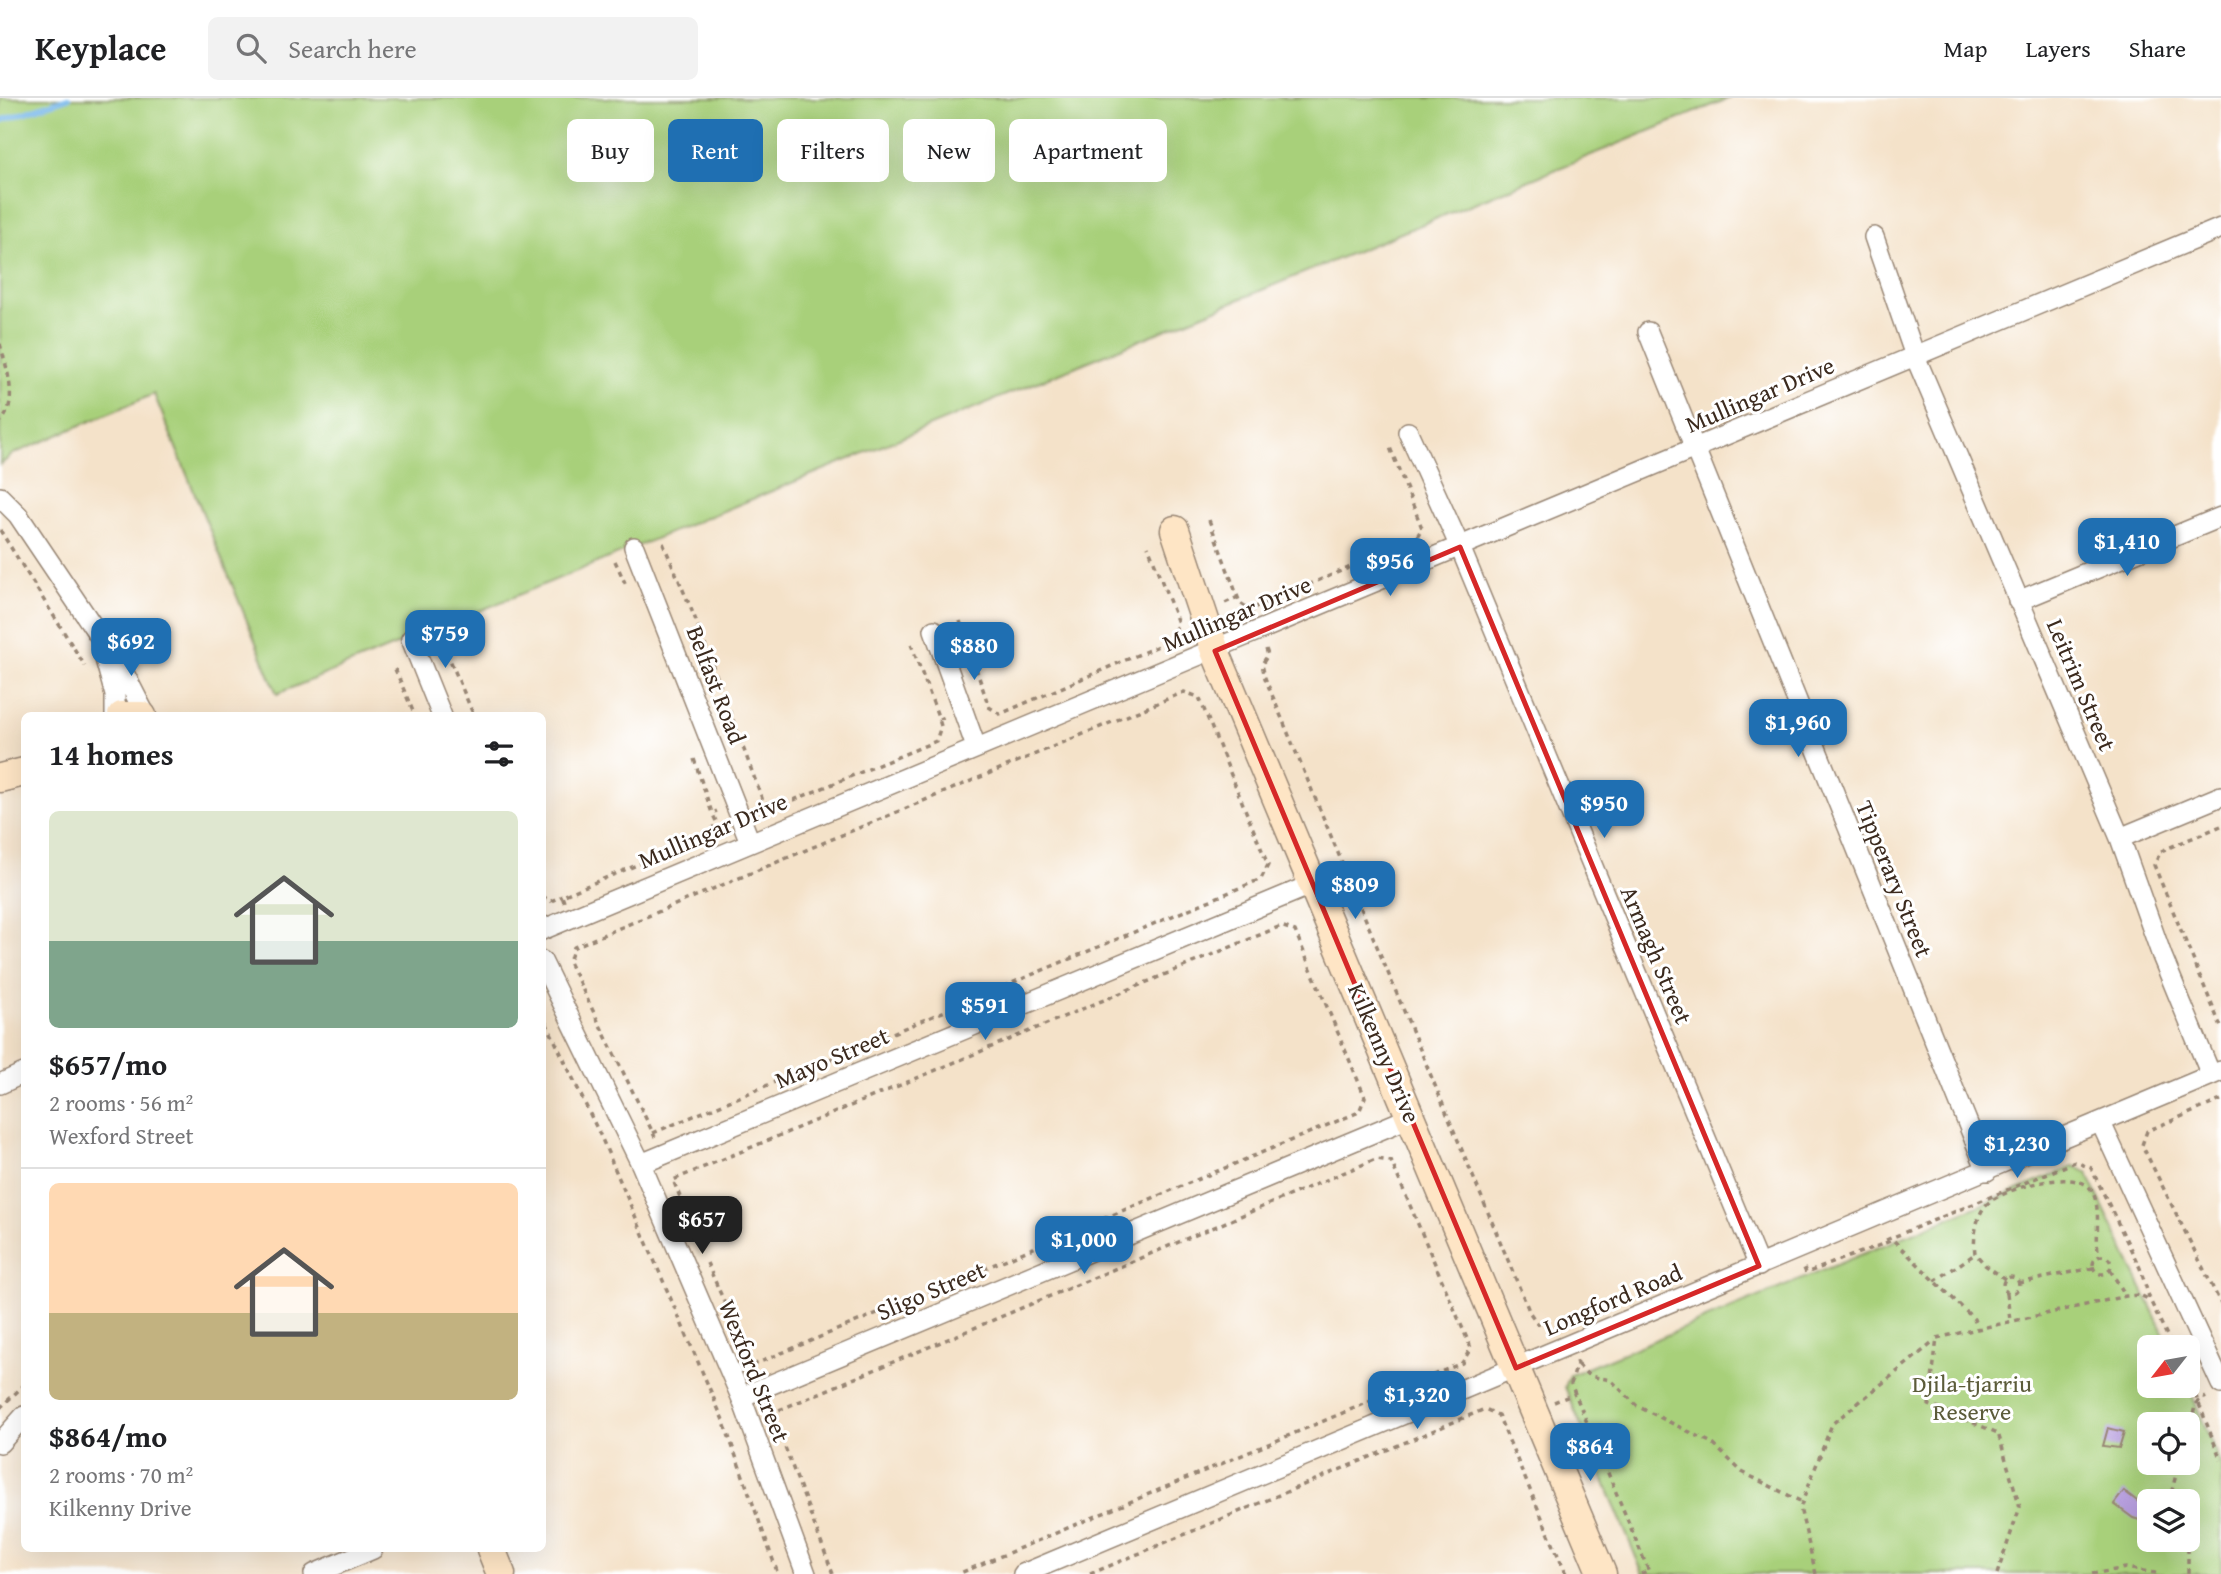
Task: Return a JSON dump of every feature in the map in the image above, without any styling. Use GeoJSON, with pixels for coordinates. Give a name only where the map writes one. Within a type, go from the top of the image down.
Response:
{"type":"FeatureCollection","features":[{"type":"Feature","properties":{"kind":"street","name":"Mullingar Drive"},"geometry":{"type":"LineString","coordinates":[[546,928],[976,747],[1215,651],[1694,451],[2221,228]]}},
{"type":"Feature","properties":{"kind":"street","name":"Leitrim Street"},"geometry":{"type":"LineString","coordinates":[[1874,237],[1915,356],[2120,838],[2162,956],[2216,1073]]}},
{"type":"Feature","properties":{"kind":"street","name":"Tipperary Street"},"geometry":{"type":"LineString","coordinates":[[1648,332],[1987,1171]]}},
{"type":"Feature","properties":{"kind":"street","name":"Armagh Street"},"geometry":{"type":"LineString","coordinates":[[1408,432],[1460,547],[1759,1266]]}},
{"type":"Feature","properties":{"kind":"street"},"geometry":{"type":"LineString","coordinates":[[0,497],[18,515],[100,642],[122,671],[142,712]]}},
{"type":"Feature","properties":{"kind":"street"},"geometry":{"type":"LineString","coordinates":[[2018,601],[2221,517]]}},
{"type":"Feature","properties":{"kind":"street","name":"Kilkenny Drive"},"geometry":{"type":"LineString","coordinates":[[1175,530],[1215,651],[1602,1574]]}},
{"type":"Feature","properties":{"kind":"street","name":"Belfast Road"},"geometry":{"type":"LineString","coordinates":[[634,547],[692,688],[750,842]]}},
{"type":"Feature","properties":{"kind":"street"},"geometry":{"type":"LineString","coordinates":[[934,630],[976,747]]}},
{"type":"Feature","properties":{"kind":"street"},"geometry":{"type":"LineString","coordinates":[[411,639],[440,712]]}},
{"type":"Feature","properties":{"kind":"street"},"geometry":{"type":"LineString","coordinates":[[100,642],[114,695],[115,712]]}},
{"type":"Feature","properties":{"kind":"street"},"geometry":{"type":"LineString","coordinates":[[0,778],[21,773]]}},
{"type":"Feature","properties":{"kind":"street"},"geometry":{"type":"LineString","coordinates":[[2120,838],[2221,796]]}},
{"type":"Feature","properties":{"kind":"street","name":"Mayo Street"},"geometry":{"type":"LineString","coordinates":[[641,1164],[1313,884]]}},
{"type":"Feature","properties":{"kind":"street","name":"Wexford Street"},"geometry":{"type":"LineString","coordinates":[[546,969],[641,1164],[741,1397],[806,1574]]}},
{"type":"Feature","properties":{"kind":"street","name":"Longford Road"},"geometry":{"type":"LineString","coordinates":[[1023,1574],[2101,1124],[2216,1073]]}},
{"type":"Feature","properties":{"kind":"street"},"geometry":{"type":"LineString","coordinates":[[0,1084],[21,1074]]}},
{"type":"Feature","properties":{"kind":"street","name":"Sligo Street"},"geometry":{"type":"LineString","coordinates":[[741,1397],[1411,1117]]}},
{"type":"Feature","properties":{"kind":"street"},"geometry":{"type":"LineString","coordinates":[[2101,1124],[2213,1343],[2216,1390]]}},
{"type":"Feature","properties":{"kind":"street"},"geometry":{"type":"LineString","coordinates":[[0,1443],[21,1419]]}},
{"type":"Feature","properties":{"kind":"street"},"geometry":{"type":"LineString","coordinates":[[314,1574],[366,1552]]}},
{"type":"Feature","properties":{"kind":"street"},"geometry":{"type":"LineString","coordinates":[[492,1552],[501,1574]]}},
{"type":"Feature","properties":{"kind":"path"},"geometry":{"type":"LineString","coordinates":[[0,344],[10,400],[7,414],[0,422]]}},
{"type":"Feature","properties":{"kind":"path"},"geometry":{"type":"LineString","coordinates":[[1209,520],[1240,603],[1254,608],[1415,540],[1422,528],[1389,445]]}},
{"type":"Feature","properties":{"kind":"path"},"geometry":{"type":"LineString","coordinates":[[0,530],[86,668]]}},
{"type":"Feature","properties":{"kind":"path"},"geometry":{"type":"LineString","coordinates":[[663,543],[695,618],[764,801],[777,807],[936,741],[941,726],[939,719]]}},
{"type":"Feature","properties":{"kind":"path"},"geometry":{"type":"LineString","coordinates":[[960,621],[989,707],[1000,714],[1170,641],[1178,623],[1149,546]]}},
{"type":"Feature","properties":{"kind":"path"},"geometry":{"type":"LineString","coordinates":[[1254,608],[1268,655],[1262,664],[1265,678],[1530,1312],[1538,1324],[1553,1328],[1559,1326],[1577,1364],[1590,1376],[1611,1380],[1637,1406],[1712,1443],[1742,1472],[1802,1502]]}},
{"type":"Feature","properties":{"kind":"path"},"geometry":{"type":"LineString","coordinates":[[439,634],[472,712]]}},
{"type":"Feature","properties":{"kind":"path"},"geometry":{"type":"LineString","coordinates":[[395,669],[413,712]]}},
{"type":"Feature","properties":{"kind":"path"},"geometry":{"type":"LineString","coordinates":[[1183,692],[1199,697],[1268,865],[1261,879],[653,1133],[569,962],[574,947],[1183,692]]}},
{"type":"Feature","properties":{"kind":"path"},"geometry":{"type":"LineString","coordinates":[[2221,826],[2161,851],[2154,865],[2221,1027]]}},
{"type":"Feature","properties":{"kind":"path"},"geometry":{"type":"LineString","coordinates":[[546,898],[551,901],[562,896]]}},
{"type":"Feature","properties":{"kind":"path"},"geometry":{"type":"LineString","coordinates":[[1280,926],[1295,931],[1365,1097],[1359,1112],[753,1365],[673,1180],[1280,926]]}},
{"type":"Feature","properties":{"kind":"path"},"geometry":{"type":"LineString","coordinates":[[546,1022],[602,1139],[723,1420],[778,1574]]}},
{"type":"Feature","properties":{"kind":"path"},"geometry":{"type":"LineString","coordinates":[[2221,1100],[2147,1131],[2142,1145],[2221,1304]]}},
{"type":"Feature","properties":{"kind":"path"},"geometry":{"type":"LineString","coordinates":[[833,1574],[772,1413],[1378,1158],[1391,1161],[1471,1348],[1462,1363],[958,1574]]}},
{"type":"Feature","properties":{"kind":"path"},"geometry":{"type":"LineString","coordinates":[[1796,1250],[1806,1273],[2075,1162],[2091,1168],[2140,1268],[2150,1300],[2167,1335]]}},
{"type":"Feature","properties":{"kind":"path"},"geometry":{"type":"LineString","coordinates":[[2019,1283],[2014,1277],[2005,1279],[1984,1265],[1975,1254],[1976,1234],[1982,1211],[1987,1204],[2035,1183],[2062,1179],[2082,1182],[2091,1190],[2096,1206],[2099,1256],[2093,1268]]}},
{"type":"Feature","properties":{"kind":"path"},"geometry":{"type":"LineString","coordinates":[[1886,1240],[1895,1242],[1976,1321],[1977,1328]]}},
{"type":"Feature","properties":{"kind":"path"},"geometry":{"type":"LineString","coordinates":[[1935,1281],[1975,1254]]}},
{"type":"Feature","properties":{"kind":"path"},"geometry":{"type":"LineString","coordinates":[[2099,1256],[2109,1259],[2110,1270],[2126,1296]]}},
{"type":"Feature","properties":{"kind":"path"},"geometry":{"type":"LineString","coordinates":[[2019,1283],[2093,1268],[2101,1274],[2110,1270]]}},
{"type":"Feature","properties":{"kind":"path"},"geometry":{"type":"LineString","coordinates":[[2005,1279],[2002,1286],[2007,1293],[2010,1321]]}},
{"type":"Feature","properties":{"kind":"path"},"geometry":{"type":"LineString","coordinates":[[2007,1293],[2017,1291],[2019,1283]]}},
{"type":"Feature","properties":{"kind":"path"},"geometry":{"type":"LineString","coordinates":[[1816,1574],[1800,1508],[1832,1424],[1942,1335],[2126,1296],[2140,1294],[2150,1300]]}},
{"type":"Feature","properties":{"kind":"path"},"geometry":{"type":"LineString","coordinates":[[1936,1341],[1929,1405],[1998,1433],[2020,1507],[1997,1574]]}},
{"type":"Feature","properties":{"kind":"path"},"geometry":{"type":"LineString","coordinates":[[1577,1364],[1571,1384],[1650,1572],[1641,1574]]}},
{"type":"Feature","properties":{"kind":"path"},"geometry":{"type":"LineString","coordinates":[[0,1408],[21,1388]]}},
{"type":"Feature","properties":{"kind":"path"},"geometry":{"type":"LineString","coordinates":[[2194,1412],[2199,1400],[2216,1390]]}},
{"type":"Feature","properties":{"kind":"path"},"geometry":{"type":"LineString","coordinates":[[2199,1400],[2221,1460]]}},
{"type":"Feature","properties":{"kind":"path"},"geometry":{"type":"LineString","coordinates":[[1090,1574],[1485,1409],[1498,1415],[1566,1574]]}},
{"type":"Feature","properties":{"kind":"path"},"geometry":{"type":"LineString","coordinates":[[2188,1574],[2189,1552]]}},
{"type":"Feature","properties":{"kind":"path"},"geometry":{"type":"LineString","coordinates":[[2092,1574],[2126,1568],[2161,1574]]}},
{"type":"Feature","properties":{"kind":"highlighted area"},"geometry":{"type":"Polygon","coordinates":[[[1460,547],[1759,1266],[1516,1368],[1215,651],[1460,547]]]}},
{"type":"Feature","properties":{"kind":"green space"},"geometry":{"type":"Polygon","coordinates":[[[0,98],[1730,98],[277,694],[154,394],[13,454],[0,465],[0,98]]]}},
{"type":"Feature","properties":{"kind":"green space","name":"Djila-tjarriu Reserve"},"geometry":{"type":"Polygon","coordinates":[[[2075,1166],[2087,1173],[2164,1335],[2137,1335],[2137,1398],[2193,1398],[2199,1412],[2137,1412],[2137,1475],[2200,1475],[2200,1414],[2221,1466],[2221,1574],[1643,1574],[1565,1387],[1570,1375],[2075,1166]]]}},
{"type":"Feature","properties":{"kind":"building"},"geometry":{"type":"Polygon","coordinates":[[[2108,1428],[2124,1432],[2119,1448],[2103,1446],[2108,1428]]]}},
{"type":"Feature","properties":{"kind":"building"},"geometry":{"type":"Polygon","coordinates":[[[2124,1491],[2137,1501],[2137,1519],[2133,1518],[2114,1504],[2124,1491]]]}},
{"type":"Feature","properties":{"kind":"waterway"},"geometry":{"type":"LineString","coordinates":[[0,121],[68,98]]}}]}
